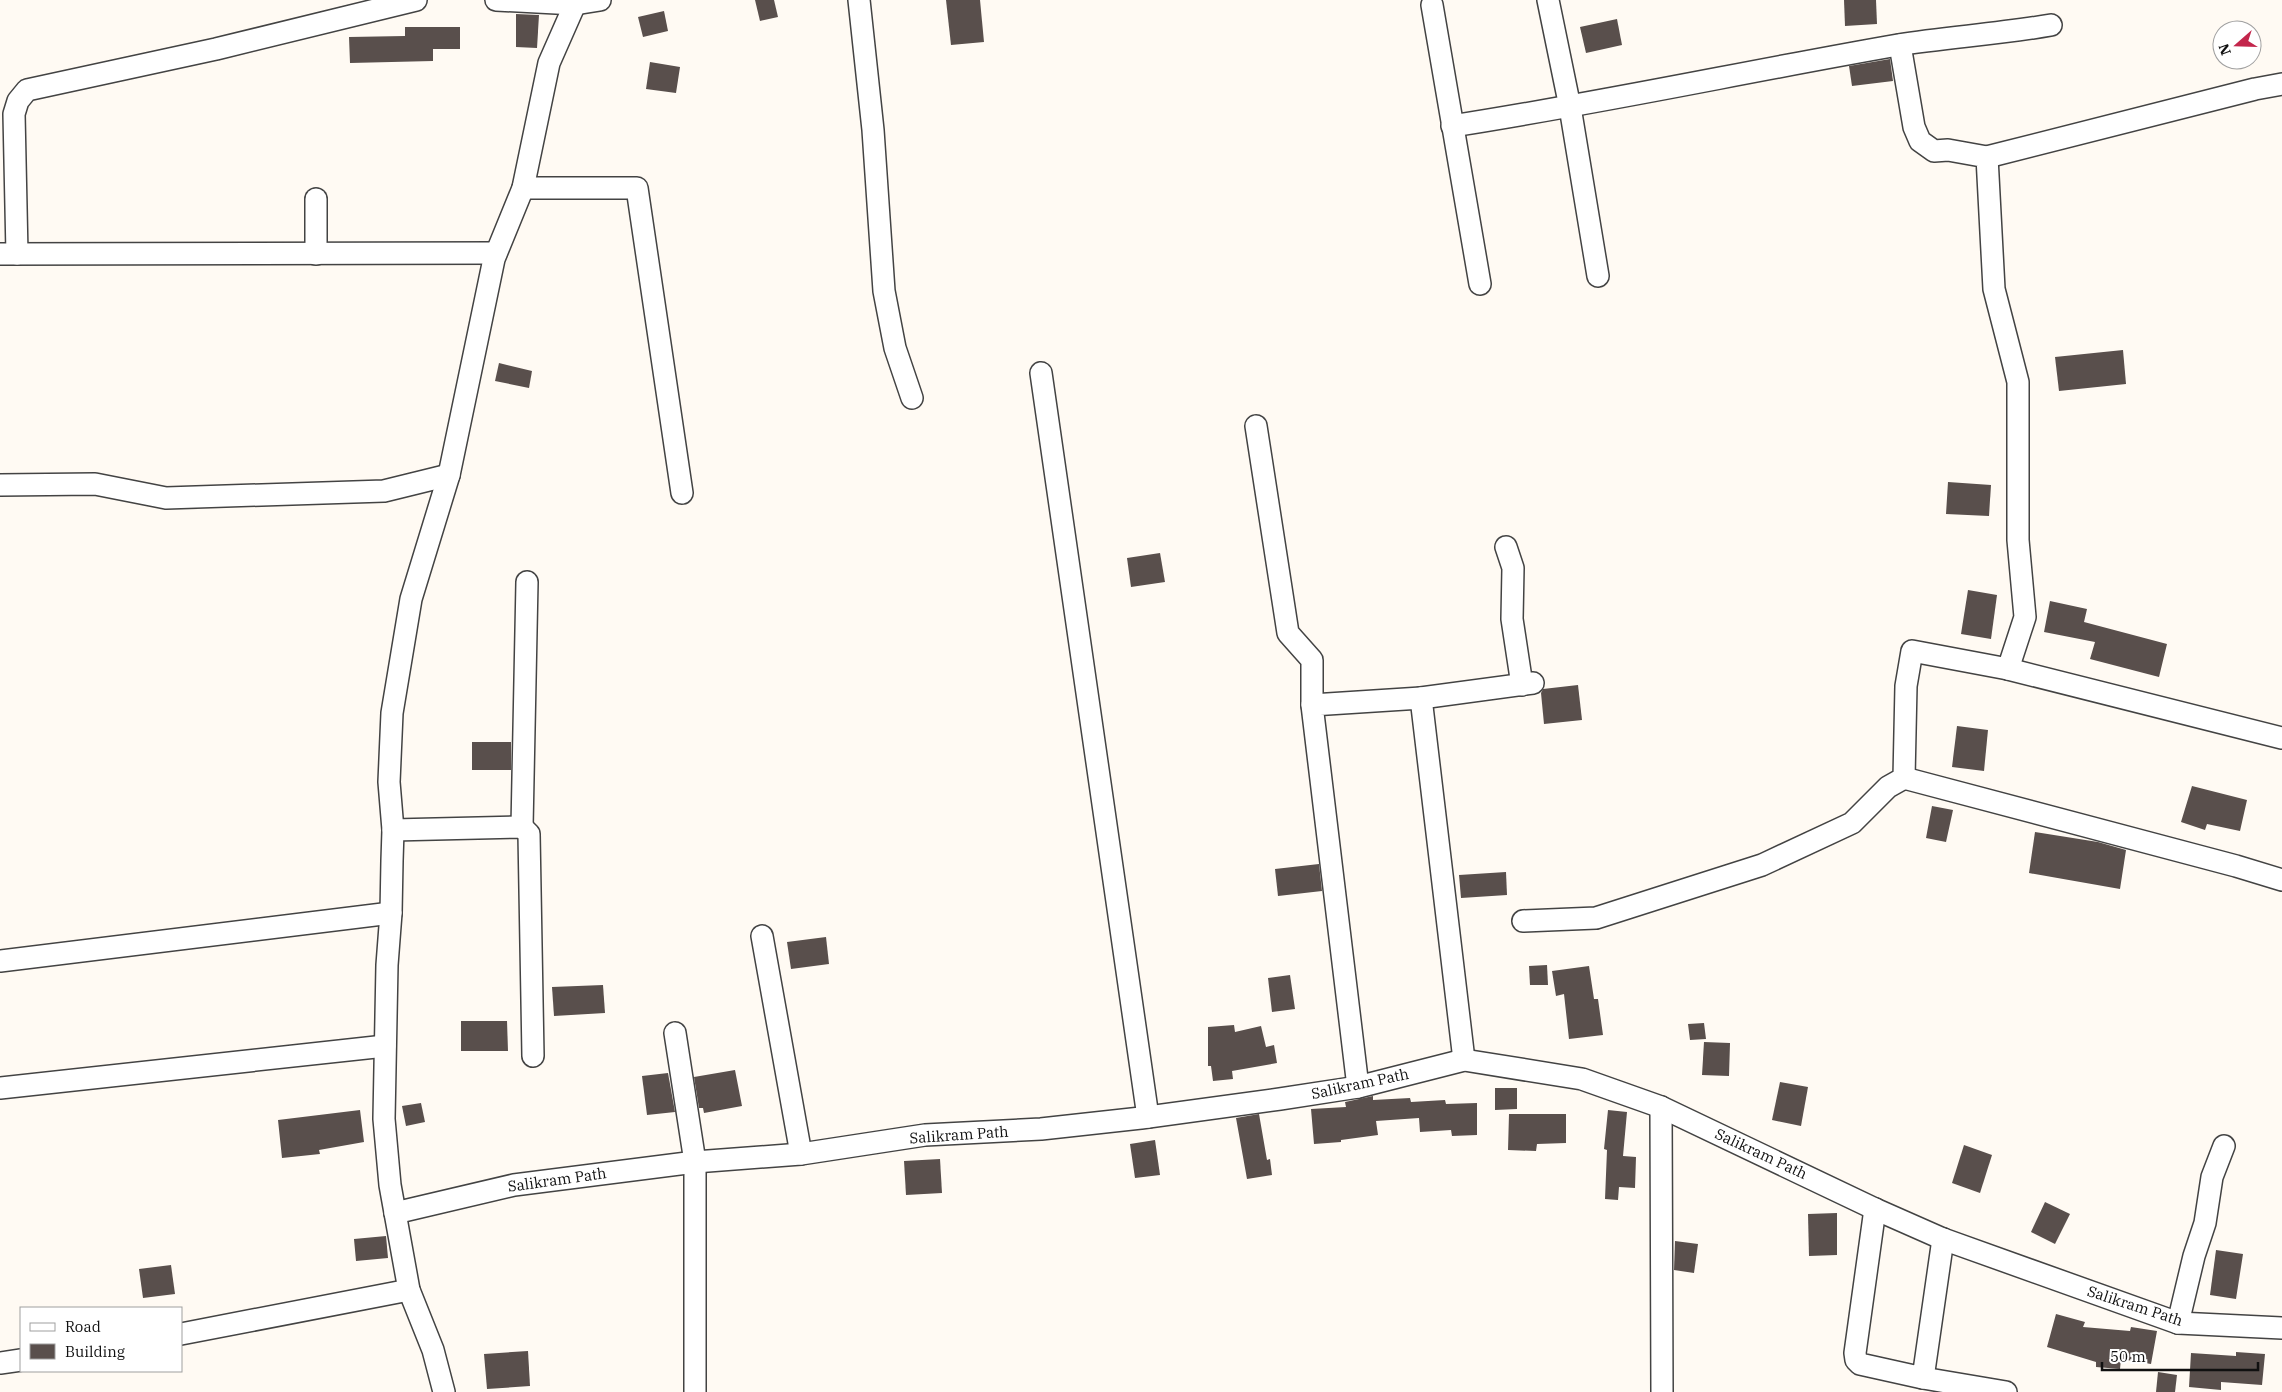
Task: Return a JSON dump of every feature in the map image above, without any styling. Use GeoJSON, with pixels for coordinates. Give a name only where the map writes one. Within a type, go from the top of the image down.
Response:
{"type":"FeatureCollection","features":[{"type":"Feature","properties":{"kind":"street"},"geometry":{"type":"LineString","coordinates":[[416,0],[216,49],[27,90],[18,101],[14,114],[9,254],[496,253]]}},
{"type":"Feature","properties":{"kind":"street"},"geometry":{"type":"LineString","coordinates":[[496,0],[575,4],[600,0]]}},
{"type":"Feature","properties":{"kind":"street"},"geometry":{"type":"LineString","coordinates":[[858,0],[873,130],[884,291],[895,348],[912,398]]}},
{"type":"Feature","properties":{"kind":"street"},"geometry":{"type":"LineString","coordinates":[[1548,0],[1570,108],[1598,276]]}},
{"type":"Feature","properties":{"kind":"street"},"geometry":{"type":"LineString","coordinates":[[444,1392],[433,1350],[409,1290],[395,1213],[384,1119],[387,965],[391,913],[393,830],[389,782],[392,713],[411,599],[449,474],[496,253],[523,188],[549,63],[575,4]]}},
{"type":"Feature","properties":{"kind":"street"},"geometry":{"type":"LineString","coordinates":[[1432,5],[1480,284]]}},
{"type":"Feature","properties":{"kind":"street"},"geometry":{"type":"LineString","coordinates":[[1452,126],[1570,108],[1900,45],[2010,32],[2051,24]]}},
{"type":"Feature","properties":{"kind":"street"},"geometry":{"type":"LineString","coordinates":[[1900,45],[1914,127],[1920,141],[1934,150],[1948,150],[1987,156],[2255,88],[2282,84]]}},
{"type":"Feature","properties":{"kind":"street"},"geometry":{"type":"LineString","coordinates":[[1987,156],[1994,289],[2018,382],[2018,540],[2025,616],[2008,669]]}},
{"type":"Feature","properties":{"kind":"street"},"geometry":{"type":"LineString","coordinates":[[523,188],[637,188],[682,493]]}},
{"type":"Feature","properties":{"kind":"street"},"geometry":{"type":"LineString","coordinates":[[316,198],[316,254]]}},
{"type":"Feature","properties":{"kind":"street"},"geometry":{"type":"LineString","coordinates":[[1041,374],[1148,1117]]}},
{"type":"Feature","properties":{"kind":"street"},"geometry":{"type":"LineString","coordinates":[[1256,426],[1288,633],[1312,660],[1312,705],[1358,1087]]}},
{"type":"Feature","properties":{"kind":"street"},"geometry":{"type":"LineString","coordinates":[[0,485],[95,484],[166,498],[384,491],[449,474]]}},
{"type":"Feature","properties":{"kind":"street"},"geometry":{"type":"LineString","coordinates":[[1312,705],[1421,698],[1527,684],[1512,619],[1513,568],[1506,547]]}},
{"type":"Feature","properties":{"kind":"street"},"geometry":{"type":"LineString","coordinates":[[527,582],[522,827],[529,834],[533,1056]]}},
{"type":"Feature","properties":{"kind":"street"},"geometry":{"type":"LineString","coordinates":[[1904,778],[1906,686],[1912,652],[2008,669],[2282,738]]}},
{"type":"Feature","properties":{"kind":"street"},"geometry":{"type":"LineString","coordinates":[[1421,698],[1464,1060]]}},
{"type":"Feature","properties":{"kind":"street"},"geometry":{"type":"LineString","coordinates":[[1523,921],[1596,918],[1762,865],[1852,823],[1888,787],[1904,778],[2236,866],[2282,880]]}},
{"type":"Feature","properties":{"kind":"street"},"geometry":{"type":"LineString","coordinates":[[393,830],[522,827]]}},
{"type":"Feature","properties":{"kind":"street"},"geometry":{"type":"LineString","coordinates":[[0,961],[391,913]]}},
{"type":"Feature","properties":{"kind":"street"},"geometry":{"type":"LineString","coordinates":[[762,936],[800,1154]]}},
{"type":"Feature","properties":{"kind":"street"},"geometry":{"type":"LineString","coordinates":[[675,1033],[695,1162],[695,1392]]}},
{"type":"Feature","properties":{"kind":"street"},"geometry":{"type":"LineString","coordinates":[[0,1088],[385,1046]]}},
{"type":"Feature","properties":{"kind":"street","name":"Salikram Path"},"geometry":{"type":"LineString","coordinates":[[395,1213],[514,1184],[695,1162],[800,1154],[925,1135],[1041,1129],[1148,1117],[1358,1087],[1464,1060],[1582,1079],[1661,1107],[1875,1209],[1943,1239],[2178,1323],[2282,1328]]}},
{"type":"Feature","properties":{"kind":"street"},"geometry":{"type":"LineString","coordinates":[[1661,1107],[1662,1392]]}},
{"type":"Feature","properties":{"kind":"street"},"geometry":{"type":"LineString","coordinates":[[2178,1323],[2194,1256],[2205,1223],[2212,1177],[2224,1146]]}},
{"type":"Feature","properties":{"kind":"street"},"geometry":{"type":"LineString","coordinates":[[1875,1209],[1854,1353],[1856,1360],[1860,1364],[1923,1378],[2006,1392]]}},
{"type":"Feature","properties":{"kind":"street"},"geometry":{"type":"LineString","coordinates":[[1923,1378],[1943,1239]]}},
{"type":"Feature","properties":{"kind":"street"},"geometry":{"type":"LineString","coordinates":[[182,1334],[409,1290]]}},
{"type":"Feature","properties":{"kind":"street"},"geometry":{"type":"LineString","coordinates":[[0,1363],[20,1360]]}},
{"type":"Feature","properties":{"kind":"building"},"geometry":{"type":"Polygon","coordinates":[[[755,0],[774,0],[778,17],[760,21],[755,0]]]}},
{"type":"Feature","properties":{"kind":"building"},"geometry":{"type":"Polygon","coordinates":[[[946,0],[980,0],[984,42],[951,45],[946,0]]]}},
{"type":"Feature","properties":{"kind":"building"},"geometry":{"type":"Polygon","coordinates":[[[1844,0],[1876,0],[1877,24],[1845,26],[1844,0]]]}},
{"type":"Feature","properties":{"kind":"building"},"geometry":{"type":"Polygon","coordinates":[[[664,11],[668,31],[643,37],[638,17],[664,11]]]}},
{"type":"Feature","properties":{"kind":"building"},"geometry":{"type":"Polygon","coordinates":[[[516,14],[539,15],[537,48],[516,47],[516,14]]]}},
{"type":"Feature","properties":{"kind":"building"},"geometry":{"type":"Polygon","coordinates":[[[1617,19],[1622,45],[1586,53],[1580,27],[1617,19]]]}},
{"type":"Feature","properties":{"kind":"building"},"geometry":{"type":"Polygon","coordinates":[[[405,27],[460,27],[460,49],[433,49],[433,61],[350,63],[349,37],[405,36],[405,27]]]}},
{"type":"Feature","properties":{"kind":"building"},"geometry":{"type":"Polygon","coordinates":[[[1890,59],[1893,81],[1852,86],[1849,66],[1890,59]]]}},
{"type":"Feature","properties":{"kind":"building"},"geometry":{"type":"Polygon","coordinates":[[[650,62],[680,67],[676,93],[646,89],[650,62]]]}},
{"type":"Feature","properties":{"kind":"building"},"geometry":{"type":"Polygon","coordinates":[[[2123,350],[2126,384],[2059,391],[2055,357],[2123,350]]]}},
{"type":"Feature","properties":{"kind":"building"},"geometry":{"type":"Polygon","coordinates":[[[499,363],[532,371],[529,388],[495,381],[499,363]]]}},
{"type":"Feature","properties":{"kind":"building"},"geometry":{"type":"Polygon","coordinates":[[[1948,482],[1991,485],[1989,516],[1946,514],[1948,482]]]}},
{"type":"Feature","properties":{"kind":"building"},"geometry":{"type":"Polygon","coordinates":[[[1160,553],[1165,582],[1131,587],[1127,558],[1160,553]]]}},
{"type":"Feature","properties":{"kind":"building"},"geometry":{"type":"Polygon","coordinates":[[[1968,590],[1997,595],[1991,639],[1961,634],[1968,590]]]}},
{"type":"Feature","properties":{"kind":"building"},"geometry":{"type":"Polygon","coordinates":[[[2050,601],[2087,609],[2084,622],[2167,644],[2159,677],[2090,659],[2095,642],[2044,632],[2050,601]]]}},
{"type":"Feature","properties":{"kind":"building"},"geometry":{"type":"Polygon","coordinates":[[[1578,685],[1582,720],[1544,724],[1541,693],[1543,689],[1578,685]]]}},
{"type":"Feature","properties":{"kind":"building"},"geometry":{"type":"Polygon","coordinates":[[[1957,726],[1988,730],[1984,771],[1952,767],[1957,726]]]}},
{"type":"Feature","properties":{"kind":"building"},"geometry":{"type":"Polygon","coordinates":[[[472,742],[511,742],[511,770],[472,770],[472,742]]]}},
{"type":"Feature","properties":{"kind":"building"},"geometry":{"type":"Polygon","coordinates":[[[2192,786],[2247,800],[2240,831],[2207,824],[2205,830],[2181,822],[2192,786]]]}},
{"type":"Feature","properties":{"kind":"building"},"geometry":{"type":"Polygon","coordinates":[[[1932,806],[1953,810],[1946,842],[1926,838],[1932,806]]]}},
{"type":"Feature","properties":{"kind":"building"},"geometry":{"type":"Polygon","coordinates":[[[2035,832],[2098,842],[2126,850],[2120,889],[2029,873],[2035,832]]]}},
{"type":"Feature","properties":{"kind":"building"},"geometry":{"type":"Polygon","coordinates":[[[1319,864],[1322,891],[1278,896],[1275,869],[1319,864]]]}},
{"type":"Feature","properties":{"kind":"building"},"geometry":{"type":"Polygon","coordinates":[[[1506,872],[1507,895],[1461,898],[1459,875],[1506,872]]]}},
{"type":"Feature","properties":{"kind":"building"},"geometry":{"type":"Polygon","coordinates":[[[826,937],[829,964],[791,969],[787,942],[826,937]]]}},
{"type":"Feature","properties":{"kind":"building"},"geometry":{"type":"Polygon","coordinates":[[[1547,965],[1548,985],[1530,985],[1529,966],[1547,965]]]}},
{"type":"Feature","properties":{"kind":"building"},"geometry":{"type":"Polygon","coordinates":[[[1589,966],[1594,999],[1598,999],[1603,1035],[1569,1039],[1564,994],[1556,996],[1552,971],[1589,966]]]}},
{"type":"Feature","properties":{"kind":"building"},"geometry":{"type":"Polygon","coordinates":[[[1290,975],[1295,1009],[1272,1012],[1268,978],[1290,975]]]}},
{"type":"Feature","properties":{"kind":"building"},"geometry":{"type":"Polygon","coordinates":[[[603,985],[605,1013],[554,1016],[552,987],[603,985]]]}},
{"type":"Feature","properties":{"kind":"building"},"geometry":{"type":"Polygon","coordinates":[[[461,1021],[507,1021],[508,1051],[461,1051],[461,1021]]]}},
{"type":"Feature","properties":{"kind":"building"},"geometry":{"type":"Polygon","coordinates":[[[1704,1023],[1706,1039],[1690,1040],[1688,1024],[1704,1023]]]}},
{"type":"Feature","properties":{"kind":"building"},"geometry":{"type":"Polygon","coordinates":[[[1234,1025],[1235,1032],[1261,1026],[1266,1047],[1274,1045],[1277,1063],[1232,1071],[1233,1079],[1213,1081],[1211,1066],[1208,1066],[1208,1027],[1234,1025]]]}},
{"type":"Feature","properties":{"kind":"building"},"geometry":{"type":"Polygon","coordinates":[[[1704,1042],[1730,1043],[1729,1076],[1702,1075],[1704,1042]]]}},
{"type":"Feature","properties":{"kind":"building"},"geometry":{"type":"Polygon","coordinates":[[[735,1070],[742,1106],[704,1113],[703,1108],[699,1108],[694,1077],[735,1070]]]}},
{"type":"Feature","properties":{"kind":"building"},"geometry":{"type":"Polygon","coordinates":[[[668,1073],[675,1112],[647,1115],[642,1076],[668,1073]]]}},
{"type":"Feature","properties":{"kind":"building"},"geometry":{"type":"Polygon","coordinates":[[[1780,1082],[1808,1087],[1801,1126],[1772,1120],[1780,1082]]]}},
{"type":"Feature","properties":{"kind":"building"},"geometry":{"type":"Polygon","coordinates":[[[1495,1088],[1517,1088],[1517,1109],[1495,1110],[1495,1088]]]}},
{"type":"Feature","properties":{"kind":"building"},"geometry":{"type":"Polygon","coordinates":[[[1373,1096],[1373,1100],[1410,1098],[1411,1102],[1445,1100],[1446,1104],[1477,1103],[1477,1135],[1452,1136],[1451,1130],[1420,1132],[1419,1118],[1376,1121],[1378,1135],[1341,1140],[1341,1142],[1314,1144],[1311,1109],[1346,1107],[1345,1102],[1373,1096]]]}},
{"type":"Feature","properties":{"kind":"building"},"geometry":{"type":"Polygon","coordinates":[[[421,1103],[425,1122],[406,1126],[402,1106],[421,1103]]]}},
{"type":"Feature","properties":{"kind":"building"},"geometry":{"type":"Polygon","coordinates":[[[360,1110],[364,1142],[319,1150],[320,1154],[282,1158],[278,1120],[360,1110]]]}},
{"type":"Feature","properties":{"kind":"building"},"geometry":{"type":"Polygon","coordinates":[[[1608,1110],[1627,1112],[1623,1156],[1636,1157],[1635,1188],[1619,1187],[1618,1200],[1605,1199],[1607,1150],[1604,1149],[1608,1110]]]}},
{"type":"Feature","properties":{"kind":"building"},"geometry":{"type":"Polygon","coordinates":[[[1259,1114],[1267,1160],[1270,1159],[1272,1175],[1247,1179],[1236,1118],[1259,1114]]]}},
{"type":"Feature","properties":{"kind":"building"},"geometry":{"type":"Polygon","coordinates":[[[1509,1114],[1566,1114],[1566,1143],[1537,1144],[1536,1151],[1508,1150],[1509,1114]]]}},
{"type":"Feature","properties":{"kind":"building"},"geometry":{"type":"Polygon","coordinates":[[[1155,1140],[1160,1175],[1135,1178],[1130,1144],[1155,1140]]]}},
{"type":"Feature","properties":{"kind":"building"},"geometry":{"type":"Polygon","coordinates":[[[1964,1145],[1992,1155],[1980,1193],[1952,1183],[1964,1145]]]}},
{"type":"Feature","properties":{"kind":"building"},"geometry":{"type":"Polygon","coordinates":[[[940,1159],[942,1193],[906,1195],[904,1161],[940,1159]]]}},
{"type":"Feature","properties":{"kind":"building"},"geometry":{"type":"Polygon","coordinates":[[[2045,1202],[2070,1214],[2055,1244],[2031,1232],[2045,1202]]]}},
{"type":"Feature","properties":{"kind":"building"},"geometry":{"type":"Polygon","coordinates":[[[1837,1213],[1837,1255],[1809,1256],[1808,1214],[1837,1213]]]}},
{"type":"Feature","properties":{"kind":"building"},"geometry":{"type":"Polygon","coordinates":[[[386,1236],[388,1258],[356,1261],[354,1239],[386,1236]]]}},
{"type":"Feature","properties":{"kind":"building"},"geometry":{"type":"Polygon","coordinates":[[[1675,1241],[1698,1244],[1694,1273],[1674,1270],[1675,1241]]]}},
{"type":"Feature","properties":{"kind":"building"},"geometry":{"type":"Polygon","coordinates":[[[2216,1250],[2243,1254],[2236,1299],[2210,1295],[2216,1250]]]}},
{"type":"Feature","properties":{"kind":"building"},"geometry":{"type":"Polygon","coordinates":[[[171,1265],[175,1294],[143,1298],[139,1269],[171,1265]]]}},
{"type":"Feature","properties":{"kind":"building"},"geometry":{"type":"Polygon","coordinates":[[[2056,1314],[2085,1322],[2083,1327],[2130,1331],[2131,1327],[2157,1331],[2151,1364],[2121,1359],[2120,1369],[2096,1367],[2096,1362],[2047,1347],[2056,1314]]]}},
{"type":"Feature","properties":{"kind":"building"},"geometry":{"type":"Polygon","coordinates":[[[528,1351],[530,1386],[487,1389],[484,1354],[528,1351]]]}},
{"type":"Feature","properties":{"kind":"building"},"geometry":{"type":"Polygon","coordinates":[[[2236,1352],[2265,1354],[2262,1385],[2221,1382],[2221,1390],[2189,1387],[2191,1353],[2236,1356],[2236,1352]]]}},
{"type":"Feature","properties":{"kind":"building"},"geometry":{"type":"Polygon","coordinates":[[[2158,1372],[2177,1375],[2175,1392],[2156,1392],[2158,1372]]]}}]}
